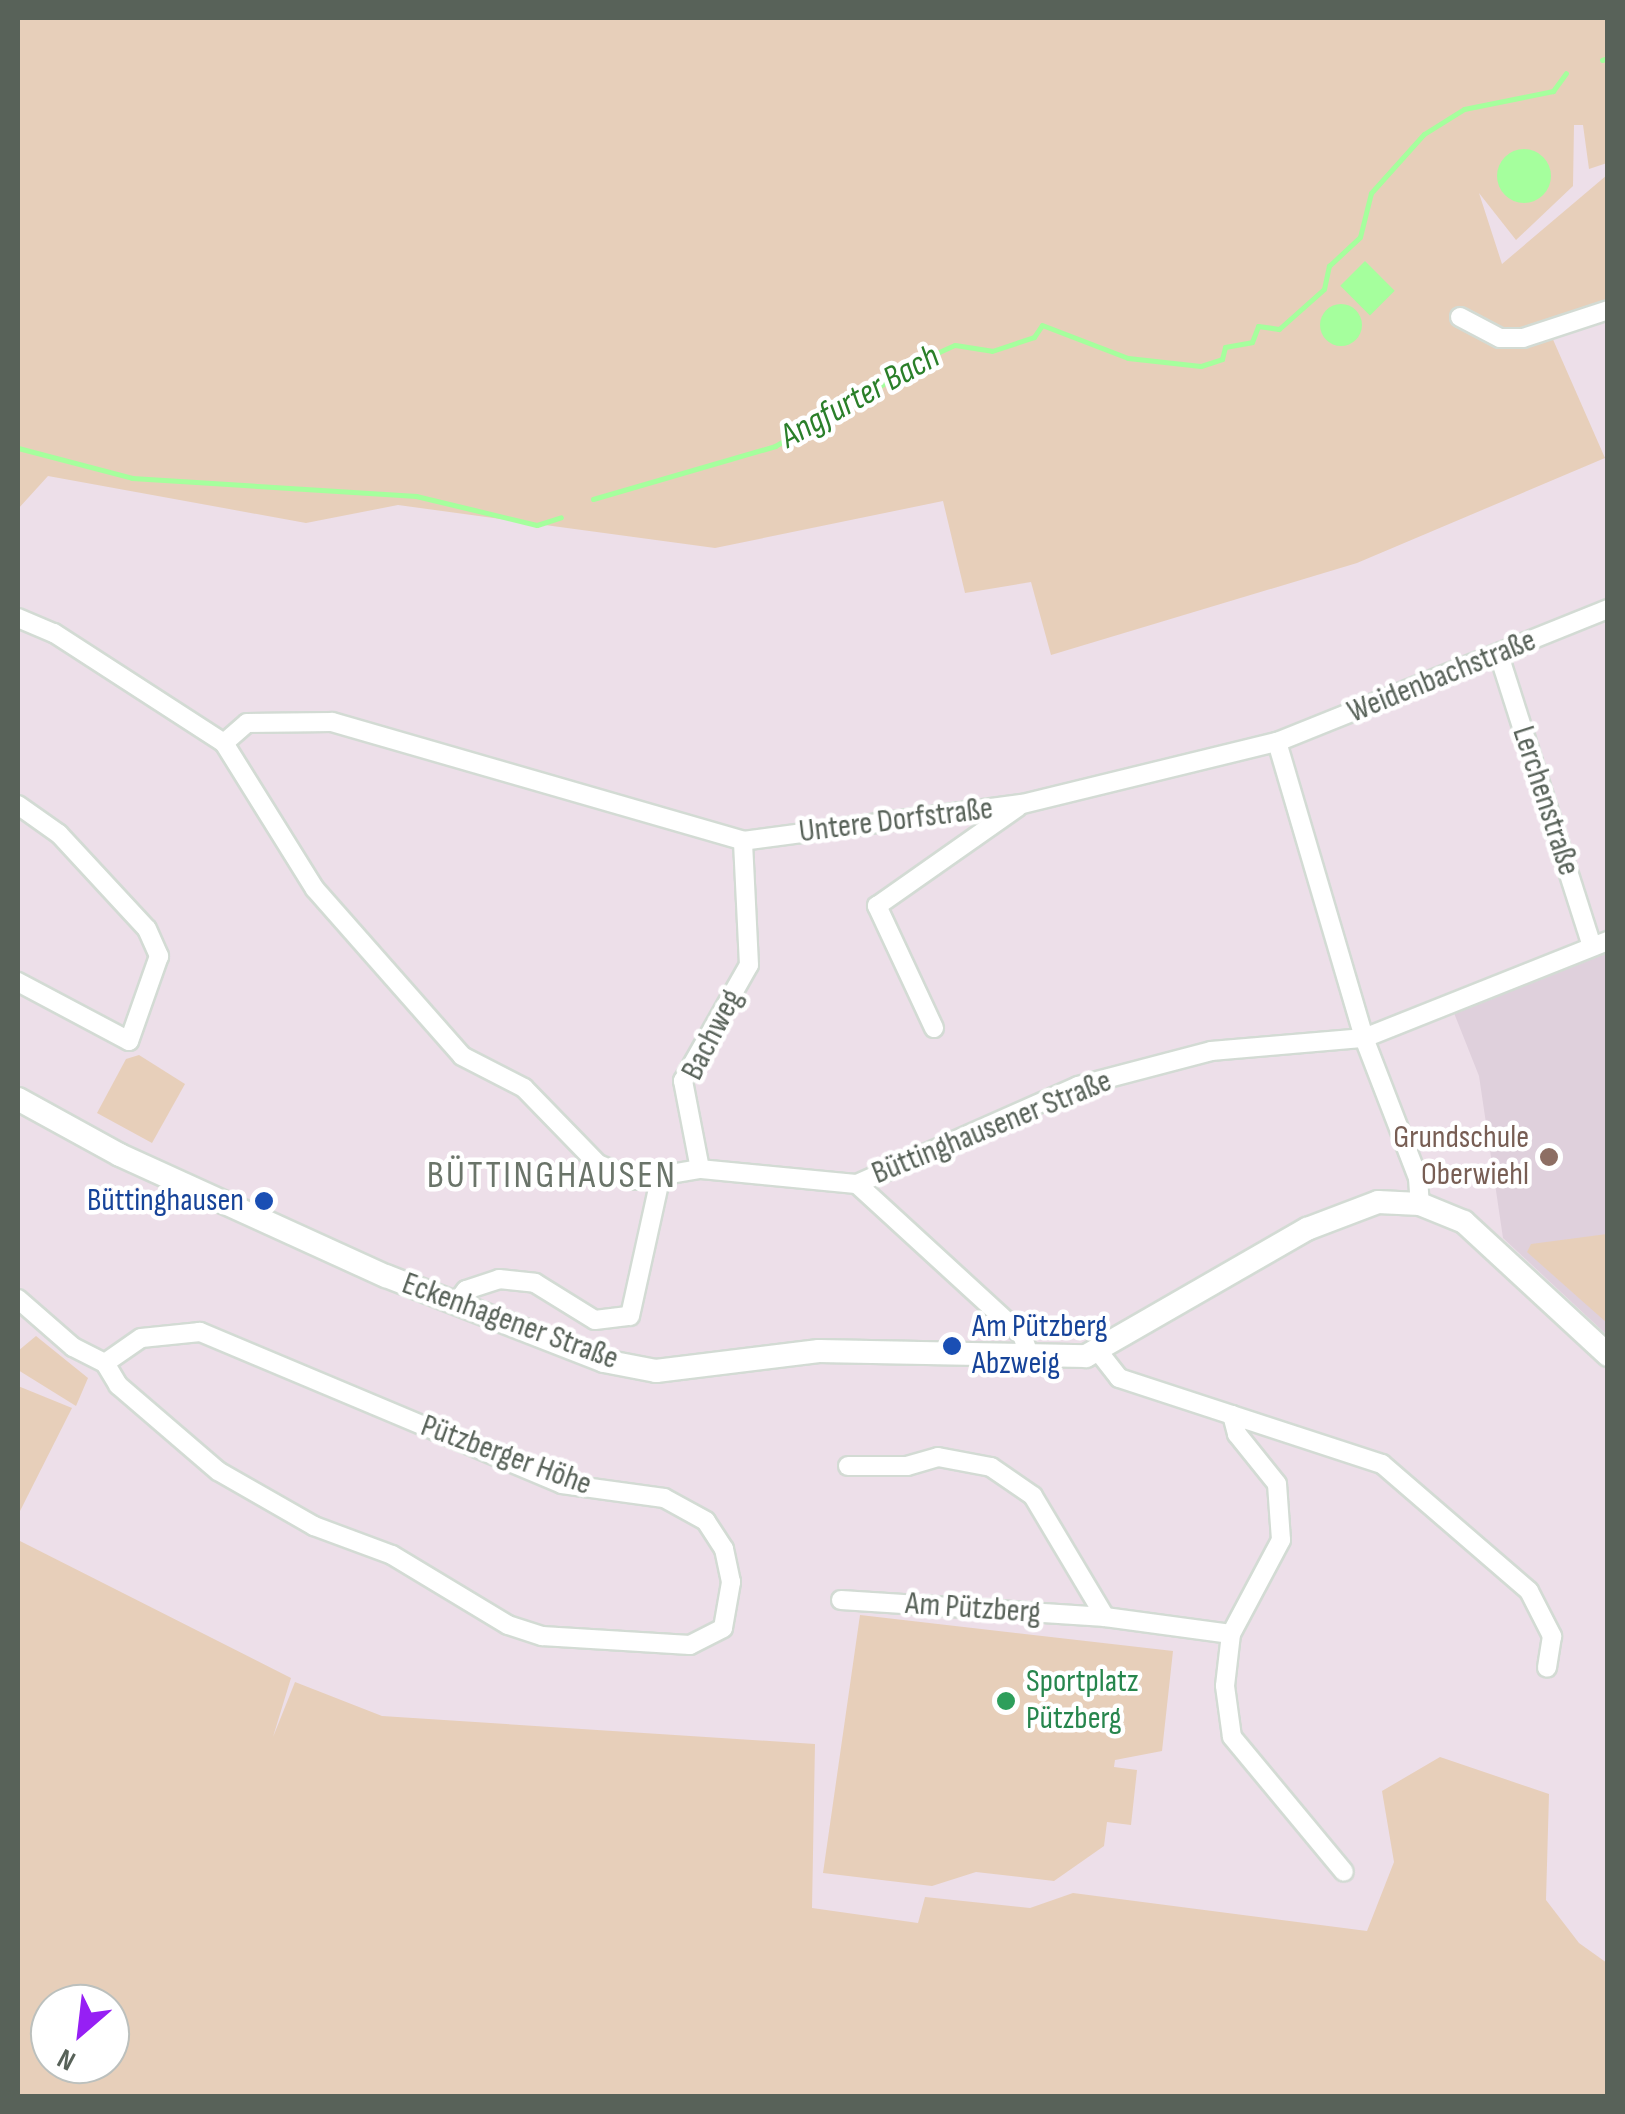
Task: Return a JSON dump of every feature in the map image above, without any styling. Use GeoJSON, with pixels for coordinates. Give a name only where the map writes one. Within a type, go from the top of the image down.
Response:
{"type":"FeatureCollection","features":[{"type":"Feature","properties":{"kind":"main road","name":"Eckenhagener Straße"},"geometry":{"type":"LineString","coordinates":[[18,1098],[120,1155],[457,1302],[604,1361],[656,1371],[820,1351],[1031,1360],[1098,1351],[1344,1212],[1378,1202],[1420,1204],[1464,1222],[1608,1354]]}},
{"type":"Feature","properties":{"kind":"street"},"geometry":{"type":"LineString","coordinates":[[1460,318],[1500,338],[1523,338],[1608,310]]}},
{"type":"Feature","properties":{"kind":"street","name":"Weidenbachstraße"},"geometry":{"type":"LineString","coordinates":[[1277,742],[1608,609]]}},
{"type":"Feature","properties":{"kind":"street","name":"Büttinghausener Straße"},"geometry":{"type":"LineString","coordinates":[[18,618],[54,633],[224,743],[315,889],[462,1056],[524,1088],[598,1164],[636,1180],[700,1169],[856,1184],[1078,1086],[1211,1052],[1364,1038],[1600,944]]}},
{"type":"Feature","properties":{"kind":"street","name":"Lerchenstraße"},"geometry":{"type":"LineString","coordinates":[[1499,656],[1600,944]]}},
{"type":"Feature","properties":{"kind":"street","name":"Untere Dorfstraße"},"geometry":{"type":"LineString","coordinates":[[224,743],[248,723],[332,722],[743,841],[1022,804],[1277,742]]}},
{"type":"Feature","properties":{"kind":"street"},"geometry":{"type":"LineString","coordinates":[[1277,742],[1364,1038],[1418,1178],[1420,1204]]}},
{"type":"Feature","properties":{"kind":"street"},"geometry":{"type":"LineString","coordinates":[[934,1028],[877,906],[1022,804]]}},
{"type":"Feature","properties":{"kind":"street"},"geometry":{"type":"LineString","coordinates":[[18,805],[84,861],[148,929],[158,956],[129,1041],[18,982]]}},
{"type":"Feature","properties":{"kind":"street","name":"Bachweg"},"geometry":{"type":"LineString","coordinates":[[700,1169],[683,1081],[750,965],[743,841]]}},
{"type":"Feature","properties":{"kind":"street"},"geometry":{"type":"LineString","coordinates":[[457,1302],[466,1290],[500,1279],[535,1282],[595,1320],[630,1316],[661,1175]]}},
{"type":"Feature","properties":{"kind":"street"},"geometry":{"type":"LineString","coordinates":[[856,1184],[1022,1335],[1031,1360]]}},
{"type":"Feature","properties":{"kind":"street","name":"Pützberger Höhe"},"geometry":{"type":"LineString","coordinates":[[18,1299],[73,1348],[105,1363],[118,1385],[218,1471],[314,1526],[392,1556],[508,1625],[542,1636],[690,1645],[723,1628],[731,1582],[724,1549],[706,1520],[664,1498],[562,1484],[200,1332],[141,1338],[105,1363]]}},
{"type":"Feature","properties":{"kind":"street"},"geometry":{"type":"LineString","coordinates":[[1098,1351],[1119,1378],[1382,1464],[1529,1591],[1552,1636],[1546,1668]]}},
{"type":"Feature","properties":{"kind":"street"},"geometry":{"type":"LineString","coordinates":[[1232,1415],[1237,1434],[1277,1484],[1284,1512],[1281,1540],[1231,1634],[1224,1686],[1232,1737],[1344,1872]]}},
{"type":"Feature","properties":{"kind":"street","name":"Am Pützberg"},"geometry":{"type":"LineString","coordinates":[[848,1466],[907,1466],[938,1458],[991,1467],[1033,1496],[1104,1618]]}},
{"type":"Feature","properties":{"kind":"street","name":"Am Pützberg"},"geometry":{"type":"LineString","coordinates":[[841,1600],[1104,1618],[1231,1634]]}},
{"type":"Feature","properties":{"kind":"shaded area"},"geometry":{"type":"Polygon","coordinates":[[[18,18],[1607,18],[1607,163],[1589,169],[1583,125],[1574,125],[1573,186],[1516,240],[1479,193],[1502,264],[1607,175],[1607,316],[1551,335],[1605,458],[1357,563],[1051,655],[1031,582],[965,593],[943,501],[715,548],[398,505],[306,523],[48,476],[18,509],[18,18]]]}},
{"type":"Feature","properties":{"kind":"shaded area"},"geometry":{"type":"Polygon","coordinates":[[[1524,149],[1543,157],[1551,176],[1543,195],[1524,203],[1505,195],[1497,176],[1505,157],[1524,149]]]}},
{"type":"Feature","properties":{"kind":"shaded area"},"geometry":{"type":"Polygon","coordinates":[[[1365,261],[1395,291],[1370,315],[1340,286],[1365,261]]]}},
{"type":"Feature","properties":{"kind":"shaded area"},"geometry":{"type":"Polygon","coordinates":[[[1341,304],[1356,310],[1362,325],[1356,340],[1341,346],[1326,340],[1320,325],[1326,310],[1341,304]]]}},
{"type":"Feature","properties":{"kind":"shaded area","name":"Grundschule Oberwiehl"},"geometry":{"type":"Polygon","coordinates":[[[1607,950],[1607,1335],[1503,1238],[1479,1076],[1454,1013],[1607,950]]]}},
{"type":"Feature","properties":{"kind":"shaded area"},"geometry":{"type":"Polygon","coordinates":[[[139,1055],[185,1084],[152,1143],[97,1113],[126,1059],[139,1055]]]}},
{"type":"Feature","properties":{"kind":"shaded area"},"geometry":{"type":"Polygon","coordinates":[[[1608,1234],[1607,1323],[1527,1252],[1531,1244],[1608,1234]]]}},
{"type":"Feature","properties":{"kind":"shaded area"},"geometry":{"type":"Polygon","coordinates":[[[36,1336],[88,1378],[76,1406],[18,1370],[18,1351],[36,1336]]]}},
{"type":"Feature","properties":{"kind":"shaded area"},"geometry":{"type":"Polygon","coordinates":[[[18,1386],[72,1408],[18,1515],[18,1386]]]}},
{"type":"Feature","properties":{"kind":"shaded area"},"geometry":{"type":"Polygon","coordinates":[[[18,1540],[291,1678],[273,1737],[295,1682],[382,1716],[815,1744],[812,1908],[918,1923],[925,1897],[1030,1908],[1073,1893],[1367,1931],[1394,1862],[1382,1791],[1440,1757],[1549,1794],[1546,1900],[1579,1943],[1607,1963],[1607,2096],[18,2096],[18,1540]]]}},
{"type":"Feature","properties":{"kind":"shaded area","name":"Sportplatz Pützberg"},"geometry":{"type":"Polygon","coordinates":[[[860,1615],[1173,1651],[1162,1751],[1115,1760],[1114,1767],[1137,1770],[1131,1825],[1107,1822],[1104,1846],[1054,1881],[976,1872],[932,1886],[823,1873],[860,1615]]]}},
{"type":"Feature","properties":{"kind":"waterway","name":"Angfurter Bach"},"geometry":{"type":"LineString","coordinates":[[1602,60],[1608,58]]}},
{"type":"Feature","properties":{"kind":"waterway","name":"Angfurter Bach"},"geometry":{"type":"LineString","coordinates":[[593,499],[775,446],[939,352],[955,345],[992,351],[1034,337],[1042,325],[1128,358],[1201,366],[1222,359],[1225,347],[1252,342],[1258,326],[1279,329],[1324,289],[1329,266],[1360,237],[1371,193],[1424,134],[1464,109],[1553,91],[1566,73]]}},
{"type":"Feature","properties":{"kind":"waterway","name":"Angfurter Bach"},"geometry":{"type":"LineString","coordinates":[[18,448],[132,478],[416,496],[537,525],[561,517]]}},
{"type":"Feature","properties":{"kind":"place","name":"Grundschule Oberwiehl"},"geometry":{"type":"Point","coordinates":[1549,1157]}},
{"type":"Feature","properties":{"kind":"place","name":"Büttinghausen"},"geometry":{"type":"Point","coordinates":[264,1201]}},
{"type":"Feature","properties":{"kind":"place","name":"Am Pützberg Abzweig"},"geometry":{"type":"Point","coordinates":[952,1346]}},
{"type":"Feature","properties":{"kind":"place","name":"Sportplatz Pützberg"},"geometry":{"type":"Point","coordinates":[1006,1701]}},
{"type":"Feature","properties":{"kind":"district","name":"BÜTTINGHAUSEN"},"geometry":{"type":"Point","coordinates":[552,1176]}}]}
